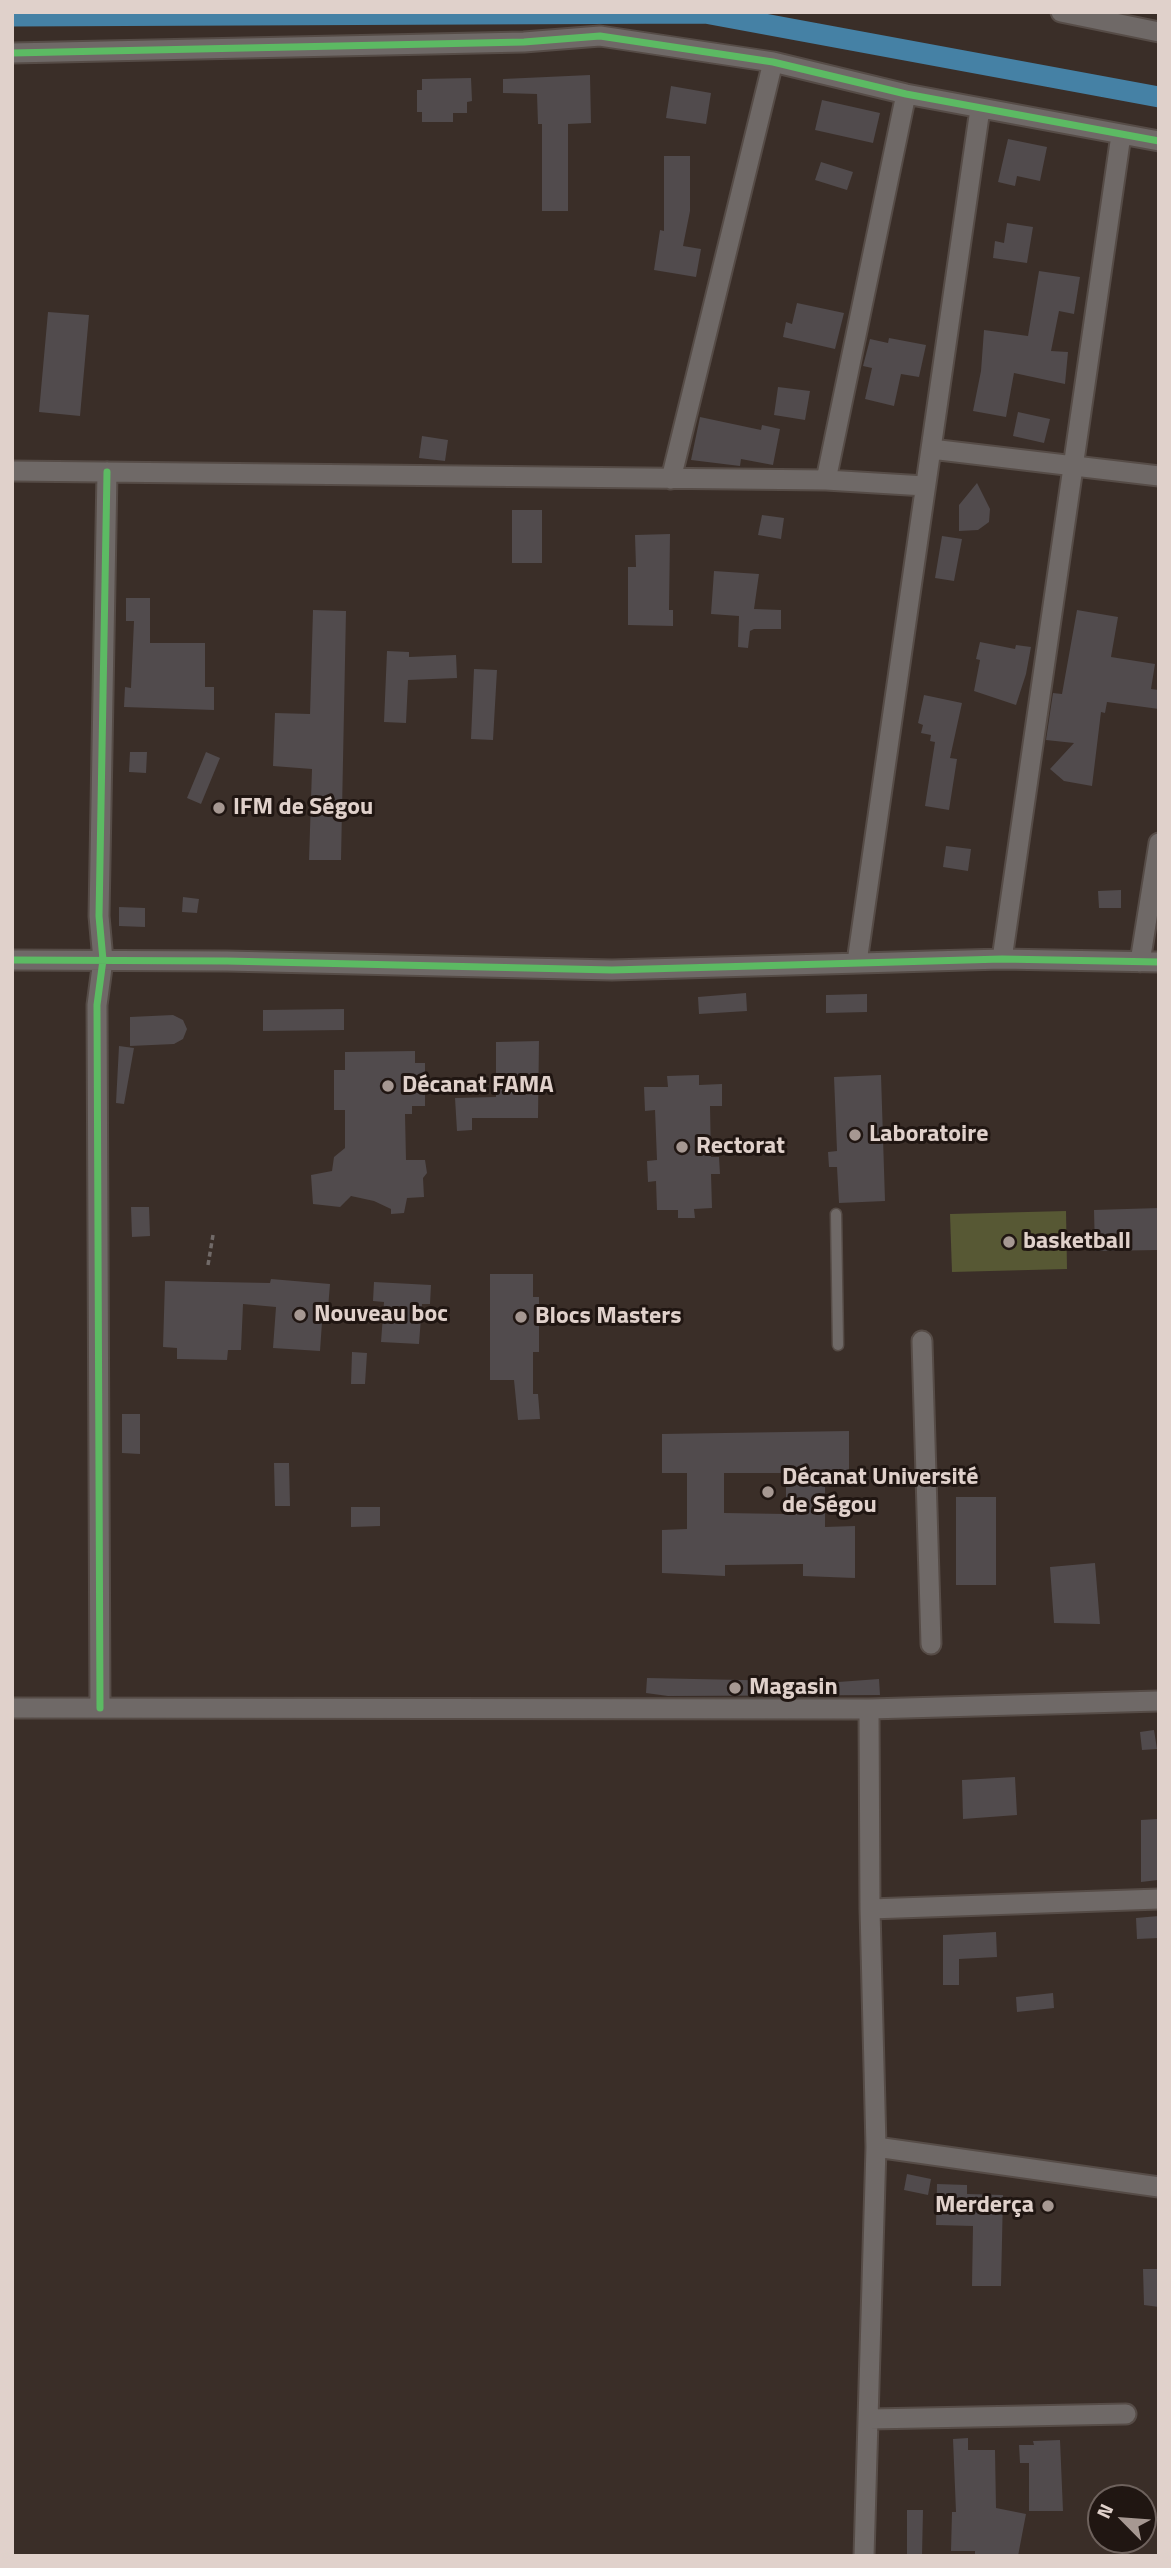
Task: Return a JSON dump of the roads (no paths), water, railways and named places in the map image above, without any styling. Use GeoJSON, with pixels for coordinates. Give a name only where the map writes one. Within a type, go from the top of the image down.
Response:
{"type":"FeatureCollection","features":[{"type":"Feature","properties":{"kind":"street"},"geometry":{"type":"LineString","coordinates":[[1061,12],[1159,32]]}},
{"type":"Feature","properties":{"kind":"street"},"geometry":{"type":"LineString","coordinates":[[12,53],[524,42],[600,36],[773,62],[906,94],[1159,141]]}},
{"type":"Feature","properties":{"kind":"street"},"geometry":{"type":"LineString","coordinates":[[671,478],[773,62]]}},
{"type":"Feature","properties":{"kind":"street"},"geometry":{"type":"LineString","coordinates":[[826,480],[906,94]]}},
{"type":"Feature","properties":{"kind":"street"},"geometry":{"type":"LineString","coordinates":[[857,962],[980,109]]}},
{"type":"Feature","properties":{"kind":"street"},"geometry":{"type":"LineString","coordinates":[[1002,959],[1121,135]]}},
{"type":"Feature","properties":{"kind":"street"},"geometry":{"type":"LineString","coordinates":[[931,449],[1159,476]]}},
{"type":"Feature","properties":{"kind":"street"},"geometry":{"type":"LineString","coordinates":[[12,471],[826,480],[925,486]]}},
{"type":"Feature","properties":{"kind":"street"},"geometry":{"type":"LineString","coordinates":[[100,1708],[97,1005],[103,960],[99,916],[107,472]]}},
{"type":"Feature","properties":{"kind":"street"},"geometry":{"type":"LineString","coordinates":[[12,960],[612,970],[1002,959],[1149,962],[1159,843]]}},
{"type":"Feature","properties":{"kind":"street"},"geometry":{"type":"LineString","coordinates":[[922,1341],[931,1644]]}},
{"type":"Feature","properties":{"kind":"street"},"geometry":{"type":"LineString","coordinates":[[12,1708],[869,1709],[1159,1701]]}},
{"type":"Feature","properties":{"kind":"street"},"geometry":{"type":"LineString","coordinates":[[864,2556],[876,2147],[870,1909],[869,1709]]}},
{"type":"Feature","properties":{"kind":"street"},"geometry":{"type":"LineString","coordinates":[[870,1909],[1159,1899]]}},
{"type":"Feature","properties":{"kind":"street"},"geometry":{"type":"LineString","coordinates":[[876,2147],[1159,2187]]}},
{"type":"Feature","properties":{"kind":"street"},"geometry":{"type":"LineString","coordinates":[[870,2419],[1126,2414]]}},
{"type":"Feature","properties":{"kind":"lane"},"geometry":{"type":"LineString","coordinates":[[836,1214],[838,1345]]}},
{"type":"Feature","properties":{"kind":"waterway"},"geometry":{"type":"LineString","coordinates":[[12,16],[705,13],[1159,97]]}},
{"type":"Feature","properties":{"kind":"place","name":"IFM de Ségou"},"geometry":{"type":"Point","coordinates":[219,808]}},
{"type":"Feature","properties":{"kind":"place","name":"Décanat FAMA"},"geometry":{"type":"Point","coordinates":[388,1086]}},
{"type":"Feature","properties":{"kind":"place","name":"Laboratoire"},"geometry":{"type":"Point","coordinates":[855,1135]}},
{"type":"Feature","properties":{"kind":"place","name":"Rectorat"},"geometry":{"type":"Point","coordinates":[682,1147]}},
{"type":"Feature","properties":{"kind":"place","name":"basketball"},"geometry":{"type":"Point","coordinates":[1009,1242]}},
{"type":"Feature","properties":{"kind":"place","name":"Nouveau boc"},"geometry":{"type":"Point","coordinates":[300,1315]}},
{"type":"Feature","properties":{"kind":"place","name":"Blocs Masters"},"geometry":{"type":"Point","coordinates":[521,1317]}},
{"type":"Feature","properties":{"kind":"place","name":"Décanat Université de Ségou"},"geometry":{"type":"Point","coordinates":[768,1492]}},
{"type":"Feature","properties":{"kind":"place","name":"Magasin"},"geometry":{"type":"Point","coordinates":[735,1688]}},
{"type":"Feature","properties":{"kind":"place","name":"Merderça"},"geometry":{"type":"Point","coordinates":[1048,2206]}}]}
